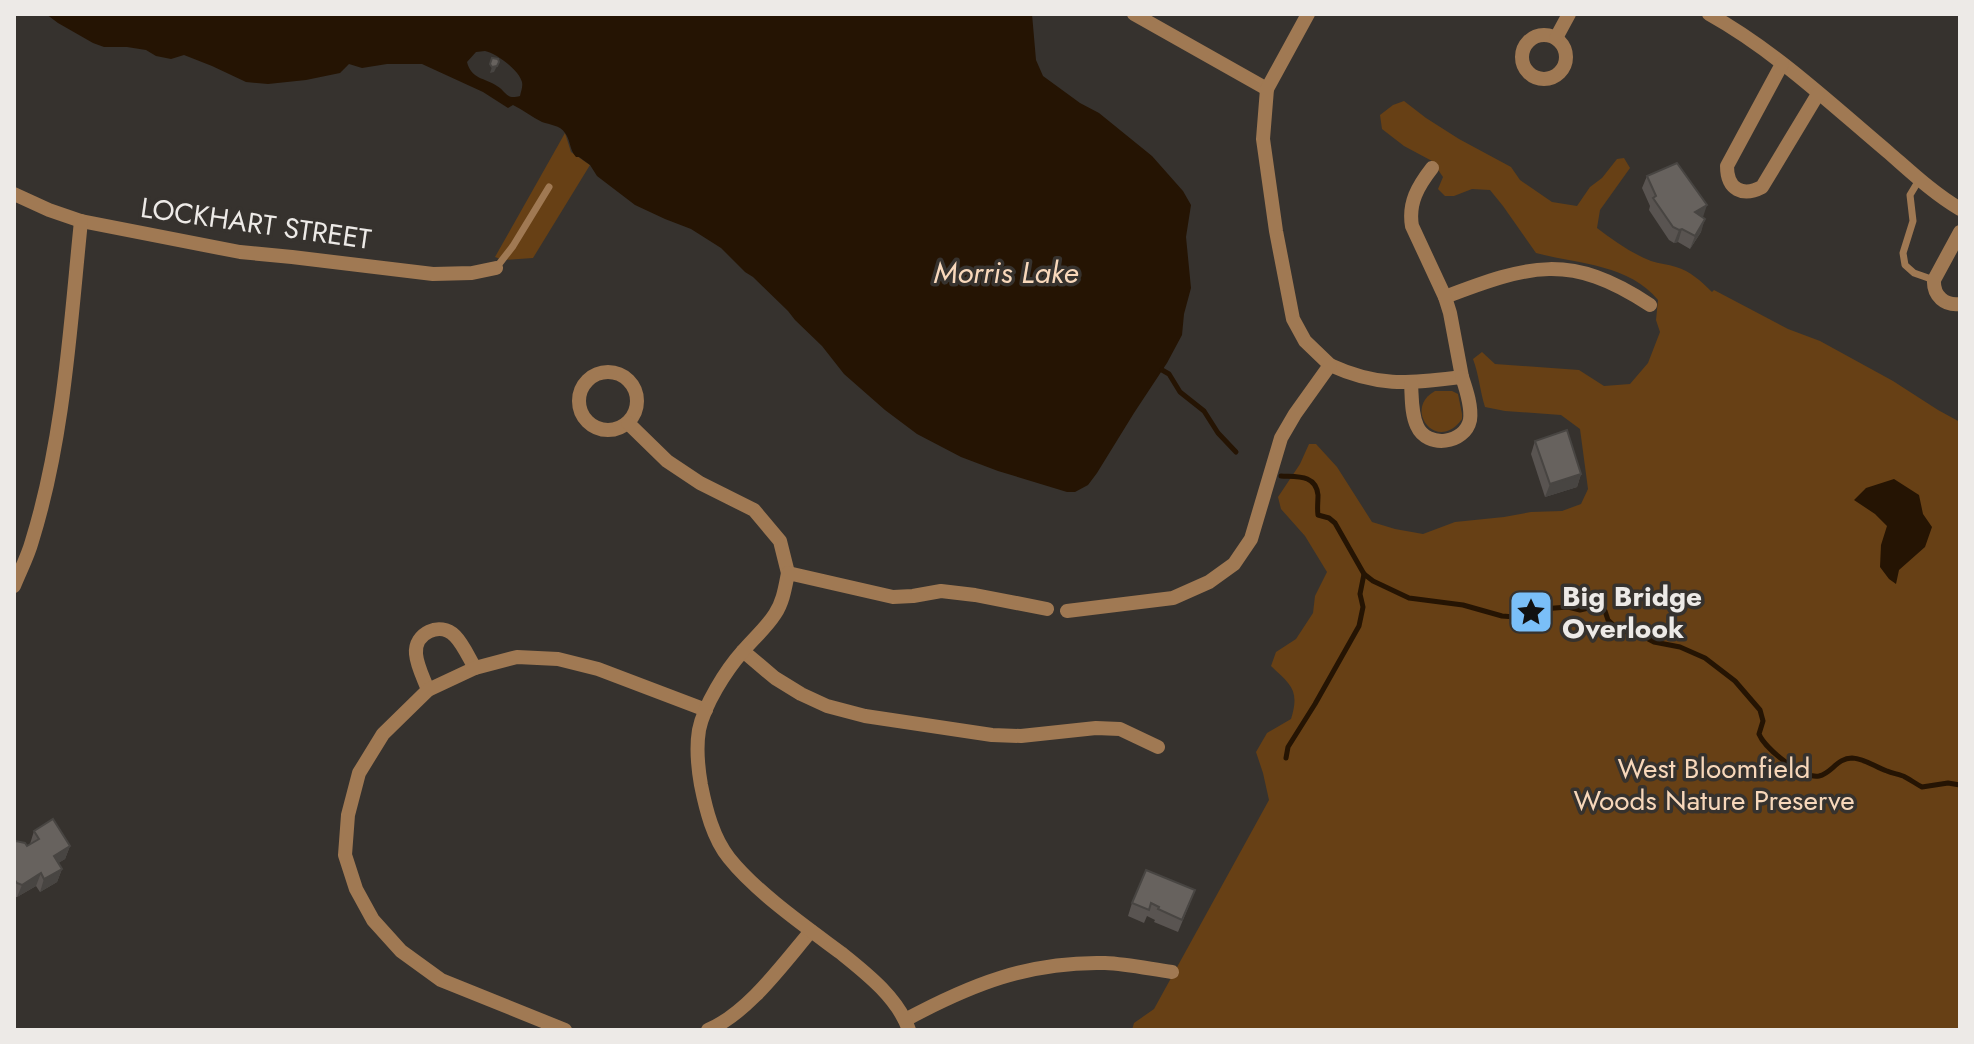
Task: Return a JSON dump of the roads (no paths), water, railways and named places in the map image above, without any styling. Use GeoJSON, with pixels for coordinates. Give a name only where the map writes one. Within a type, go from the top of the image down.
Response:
{"type":"FeatureCollection","features":[{"type":"Feature","properties":{"kind":"street"},"geometry":{"type":"LineString","coordinates":[[1134,14],[1267,89]]}},
{"type":"Feature","properties":{"kind":"street"},"geometry":{"type":"LineString","coordinates":[[1308,14],[1267,89],[1263,139],[1293,319],[1305,341],[1330,365],[1351,374],[1373,380],[1411,383],[1462,377]]}},
{"type":"Feature","properties":{"kind":"street"},"geometry":{"type":"LineString","coordinates":[[1556,38],[1569,14]]}},
{"type":"Feature","properties":{"kind":"street"},"geometry":{"type":"LineString","coordinates":[[1709,14],[1782,64],[1919,180],[1960,209]]}},
{"type":"Feature","properties":{"kind":"street"},"geometry":{"type":"LineString","coordinates":[[1782,64],[1727,166],[1729,181],[1735,187],[1742,192],[1753,192],[1762,187],[1818,94]]}},
{"type":"Feature","properties":{"kind":"street"},"geometry":{"type":"LineString","coordinates":[[1411,383],[1413,413],[1421,433],[1429,439],[1442,441],[1462,434],[1471,418],[1450,313],[1410,217],[1414,195],[1432,168]]}},
{"type":"Feature","properties":{"kind":"street","name":"LOCKHART STREET"},"geometry":{"type":"LineString","coordinates":[[14,194],[81,221],[240,252],[433,274],[472,273],[496,268]]}},
{"type":"Feature","properties":{"kind":"street"},"geometry":{"type":"LineString","coordinates":[[14,586],[45,496],[61,402],[81,221]]}},
{"type":"Feature","properties":{"kind":"street"},"geometry":{"type":"LineString","coordinates":[[1960,232],[1934,280],[1935,293],[1941,299],[1950,304],[1960,304]]}},
{"type":"Feature","properties":{"kind":"street"},"geometry":{"type":"LineString","coordinates":[[1445,297],[1511,274],[1556,268],[1596,276],[1650,305]]}},
{"type":"Feature","properties":{"kind":"street"},"geometry":{"type":"LineString","coordinates":[[1067,611],[1173,598],[1209,582],[1234,564],[1251,539],[1281,438],[1330,365]]}},
{"type":"Feature","properties":{"kind":"street"},"geometry":{"type":"LineString","coordinates":[[610,372],[630,382],[638,403],[628,423],[618,429],[607,430],[595,428],[586,421],[579,399],[589,379],[599,373],[610,372]]}},
{"type":"Feature","properties":{"kind":"street"},"geometry":{"type":"LineString","coordinates":[[628,423],[667,461],[700,483],[754,510],[780,541],[788,573],[783,598],[776,612],[720,684],[706,710],[698,739],[699,772],[705,806],[714,831],[728,857],[749,879],[857,966],[885,993],[907,1025],[946,998],[1026,970],[1105,963],[1172,972]]}},
{"type":"Feature","properties":{"kind":"street"},"geometry":{"type":"LineString","coordinates":[[788,573],[893,597],[941,591],[1047,609]]}},
{"type":"Feature","properties":{"kind":"street"},"geometry":{"type":"LineString","coordinates":[[428,690],[415,653],[421,636],[429,631],[446,630],[454,635],[475,668]]}},
{"type":"Feature","properties":{"kind":"street"},"geometry":{"type":"LineString","coordinates":[[743,651],[775,678],[801,694],[827,706],[865,716],[992,735],[1120,729],[1158,747]]}},
{"type":"Feature","properties":{"kind":"street"},"geometry":{"type":"LineString","coordinates":[[565,1030],[441,980],[401,951],[373,920],[356,889],[345,855],[348,815],[359,773],[383,734],[428,690],[475,668],[517,657],[558,659],[598,669],[706,710]]}},
{"type":"Feature","properties":{"kind":"street"},"geometry":{"type":"LineString","coordinates":[[708,1030],[745,1005],[811,931]]}},
{"type":"Feature","properties":{"kind":"lane"},"geometry":{"type":"LineString","coordinates":[[1919,180],[1910,195],[1913,221],[1903,253],[1905,265],[1914,273],[1934,280]]}},
{"type":"Feature","properties":{"kind":"lane"},"geometry":{"type":"LineString","coordinates":[[496,268],[549,187]]}},
{"type":"Feature","properties":{"kind":"water","name":"Morris Lake"},"geometry":{"type":"Polygon","coordinates":[[[46,14],[1032,14],[1036,60],[1043,76],[1099,113],[1152,156],[1183,191],[1191,205],[1186,237],[1191,288],[1182,335],[1097,473],[1088,485],[1075,492],[1067,492],[961,457],[917,434],[844,374],[788,311],[721,248],[691,229],[635,205],[597,176],[590,165],[576,157],[563,130],[513,105],[508,108],[483,92],[422,64],[362,68],[349,64],[340,73],[306,80],[268,84],[246,82],[184,55],[171,59],[146,50],[104,47],[46,14]],[[485,51],[476,52],[467,62],[472,72],[509,96],[520,96],[520,77],[506,63],[485,51]]]}},
{"type":"Feature","properties":{"kind":"water"},"geometry":{"type":"Polygon","coordinates":[[[1894,479],[1919,495],[1923,514],[1932,527],[1925,547],[1899,570],[1896,584],[1880,567],[1881,545],[1887,526],[1854,500],[1866,488],[1894,479]]]}},
{"type":"Feature","properties":{"kind":"waterway"},"geometry":{"type":"LineString","coordinates":[[1162,370],[1169,374],[1180,392],[1204,411],[1218,433],[1236,452]]}},
{"type":"Feature","properties":{"kind":"waterway"},"geometry":{"type":"LineString","coordinates":[[1281,476],[1304,478],[1313,483],[1318,495],[1318,515],[1335,523],[1364,574],[1409,598],[1463,605],[1515,617],[1542,609],[1568,607],[1580,610],[1597,606],[1605,611],[1608,620],[1619,630],[1680,647],[1705,658],[1735,681],[1760,710],[1763,721],[1759,734],[1763,740],[1785,762],[1804,773],[1819,776],[1842,760],[1852,758],[1903,776],[1922,787],[1948,783],[1960,785]]}},
{"type":"Feature","properties":{"kind":"waterway"},"geometry":{"type":"LineString","coordinates":[[1286,758],[1288,747],[1359,626],[1364,574]]}},
{"type":"Feature","properties":{"kind":"place","name":"Big Bridge Overlook"},"geometry":{"type":"Point","coordinates":[1531,612]}},
{"type":"Feature","properties":{"kind":"park label","name":"West Bloomfield Woods Nature Preserve"},"geometry":{"type":"Point","coordinates":[1714,784]}}]}
